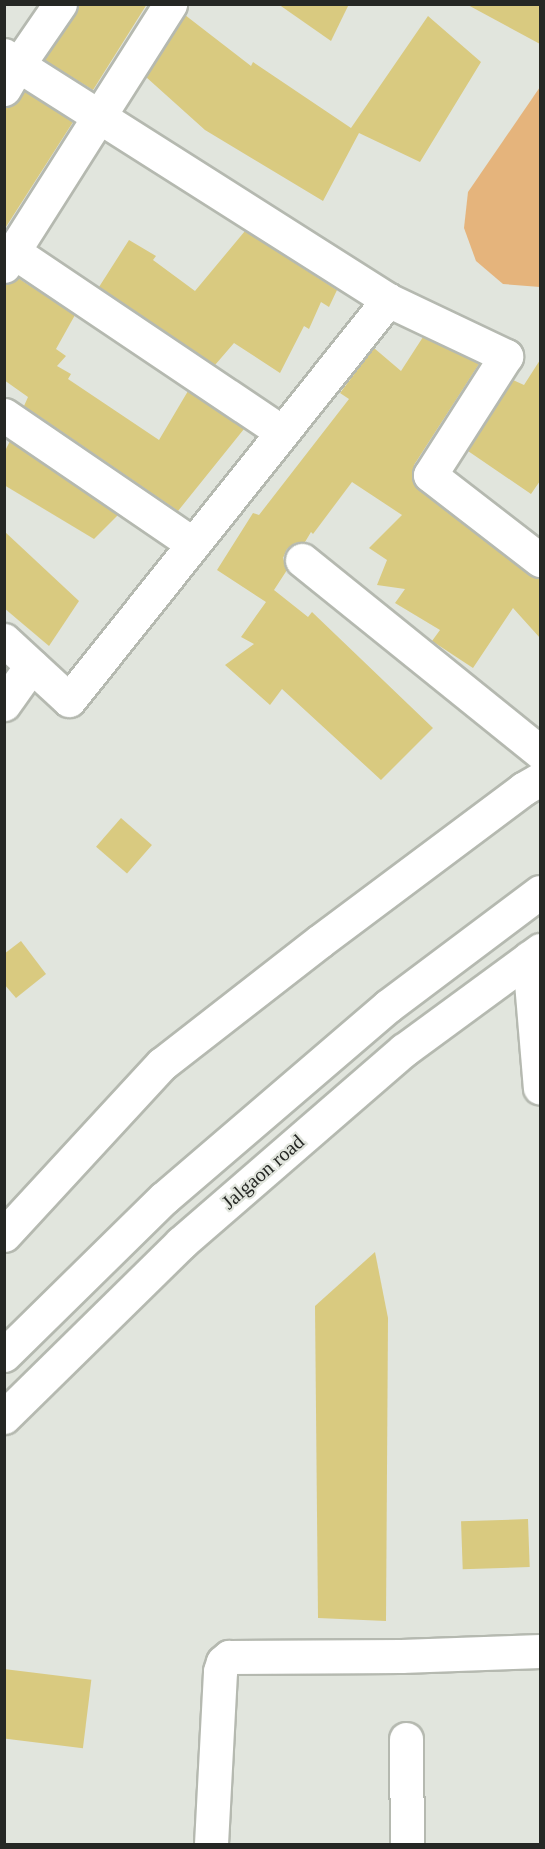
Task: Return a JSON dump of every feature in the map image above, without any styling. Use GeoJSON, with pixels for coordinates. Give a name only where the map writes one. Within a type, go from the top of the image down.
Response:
{"type":"FeatureCollection","features":[{"type":"Feature","properties":{"kind":"main road"},"geometry":{"type":"LineString","coordinates":[[60,4],[9,70],[99,117],[388,300],[506,356],[430,475],[540,560]]}},
{"type":"Feature","properties":{"kind":"main road"},"geometry":{"type":"LineString","coordinates":[[170,4],[9,259],[282,432]]}},
{"type":"Feature","properties":{"kind":"main road"},"geometry":{"type":"LineString","coordinates":[[4,640],[69,700],[388,300]]}},
{"type":"Feature","properties":{"kind":"main road"},"geometry":{"type":"LineString","coordinates":[[4,415],[193,544]]}},
{"type":"Feature","properties":{"kind":"main road"},"geometry":{"type":"LineString","coordinates":[[302,560],[540,752]]}},
{"type":"Feature","properties":{"kind":"main road"},"geometry":{"type":"LineString","coordinates":[[4,704],[31,666]]}},
{"type":"Feature","properties":{"kind":"main road"},"geometry":{"type":"LineString","coordinates":[[4,1235],[162,1064],[329,934],[523,789],[540,779]]}},
{"type":"Feature","properties":{"kind":"main road"},"geometry":{"type":"LineString","coordinates":[[4,1355],[182,1183],[388,1006],[540,892]]}},
{"type":"Feature","properties":{"kind":"main road"},"geometry":{"type":"LineString","coordinates":[[535,954],[540,1088]]}},
{"type":"Feature","properties":{"kind":"main road","name":"Jalgaon road"},"geometry":{"type":"LineString","coordinates":[[4,1417],[181,1243],[404,1050],[535,954]]}},
{"type":"Feature","properties":{"kind":"main road"},"geometry":{"type":"LineString","coordinates":[[211,1845],[220,1671],[223,1662],[229,1657],[401,1656],[540,1651]]}},
{"type":"Feature","properties":{"kind":"main road"},"geometry":{"type":"LineString","coordinates":[[406,1739],[407,1845]]}},
{"type":"Feature","properties":{"kind":"shaded area"},"geometry":{"type":"Polygon","coordinates":[[[540,87],[540,287],[503,284],[476,261],[464,228],[468,192],[540,87]]]}},
{"type":"Feature","properties":{"kind":"building"},"geometry":{"type":"Polygon","coordinates":[[[79,4],[147,4],[93,90],[44,60],[75,15],[79,4]]]}},
{"type":"Feature","properties":{"kind":"building"},"geometry":{"type":"Polygon","coordinates":[[[278,4],[349,4],[331,41],[278,4]]]}},
{"type":"Feature","properties":{"kind":"building"},"geometry":{"type":"Polygon","coordinates":[[[466,4],[540,4],[540,44],[466,4]]]}},
{"type":"Feature","properties":{"kind":"building"},"geometry":{"type":"Polygon","coordinates":[[[185,15],[251,66],[253,62],[351,128],[428,16],[481,62],[420,162],[359,133],[323,201],[205,130],[146,77],[185,15]]]}},
{"type":"Feature","properties":{"kind":"building"},"geometry":{"type":"Polygon","coordinates":[[[24,91],[73,122],[4,230],[4,108],[14,105],[24,91]]]}},
{"type":"Feature","properties":{"kind":"building"},"geometry":{"type":"Polygon","coordinates":[[[245,231],[337,290],[329,307],[321,302],[309,329],[304,326],[280,373],[234,343],[215,365],[99,287],[129,240],[156,256],[153,260],[195,291],[245,231]]]}},
{"type":"Feature","properties":{"kind":"building"},"geometry":{"type":"Polygon","coordinates":[[[18,278],[75,315],[56,349],[66,356],[57,366],[71,374],[68,379],[159,440],[188,391],[244,429],[178,511],[24,406],[28,397],[4,380],[4,285],[18,278]]]}},
{"type":"Feature","properties":{"kind":"building"},"geometry":{"type":"Polygon","coordinates":[[[423,337],[479,364],[414,465],[413,482],[419,490],[529,575],[540,578],[540,638],[513,608],[473,668],[432,641],[440,630],[395,603],[405,589],[377,585],[387,560],[369,548],[402,515],[352,482],[313,534],[311,532],[305,542],[295,543],[287,549],[283,558],[287,570],[274,590],[308,617],[312,612],[433,728],[381,780],[282,689],[270,705],[225,665],[254,644],[241,637],[266,602],[217,570],[253,513],[259,515],[349,399],[340,393],[374,348],[401,371],[423,337]]]}},
{"type":"Feature","properties":{"kind":"building"},"geometry":{"type":"Polygon","coordinates":[[[540,360],[540,481],[531,494],[468,451],[513,380],[524,385],[540,360]]]}},
{"type":"Feature","properties":{"kind":"building"},"geometry":{"type":"Polygon","coordinates":[[[10,441],[118,515],[94,539],[4,485],[4,453],[10,441]]]}},
{"type":"Feature","properties":{"kind":"building"},"geometry":{"type":"Polygon","coordinates":[[[4,531],[79,601],[49,646],[4,608],[4,531]]]}},
{"type":"Feature","properties":{"kind":"building"},"geometry":{"type":"Polygon","coordinates":[[[121,818],[152,845],[127,874],[96,847],[121,818]]]}},
{"type":"Feature","properties":{"kind":"building"},"geometry":{"type":"Polygon","coordinates":[[[21,941],[46,974],[16,998],[4,984],[4,954],[21,941]]]}},
{"type":"Feature","properties":{"kind":"building"},"geometry":{"type":"Polygon","coordinates":[[[375,1252],[388,1318],[386,1621],[318,1618],[315,1306],[375,1252]]]}},
{"type":"Feature","properties":{"kind":"building"},"geometry":{"type":"Polygon","coordinates":[[[528,1519],[530,1567],[463,1569],[461,1521],[528,1519]]]}},
{"type":"Feature","properties":{"kind":"building"},"geometry":{"type":"Polygon","coordinates":[[[4,1669],[91,1680],[83,1748],[4,1739],[4,1669]]]}}]}
